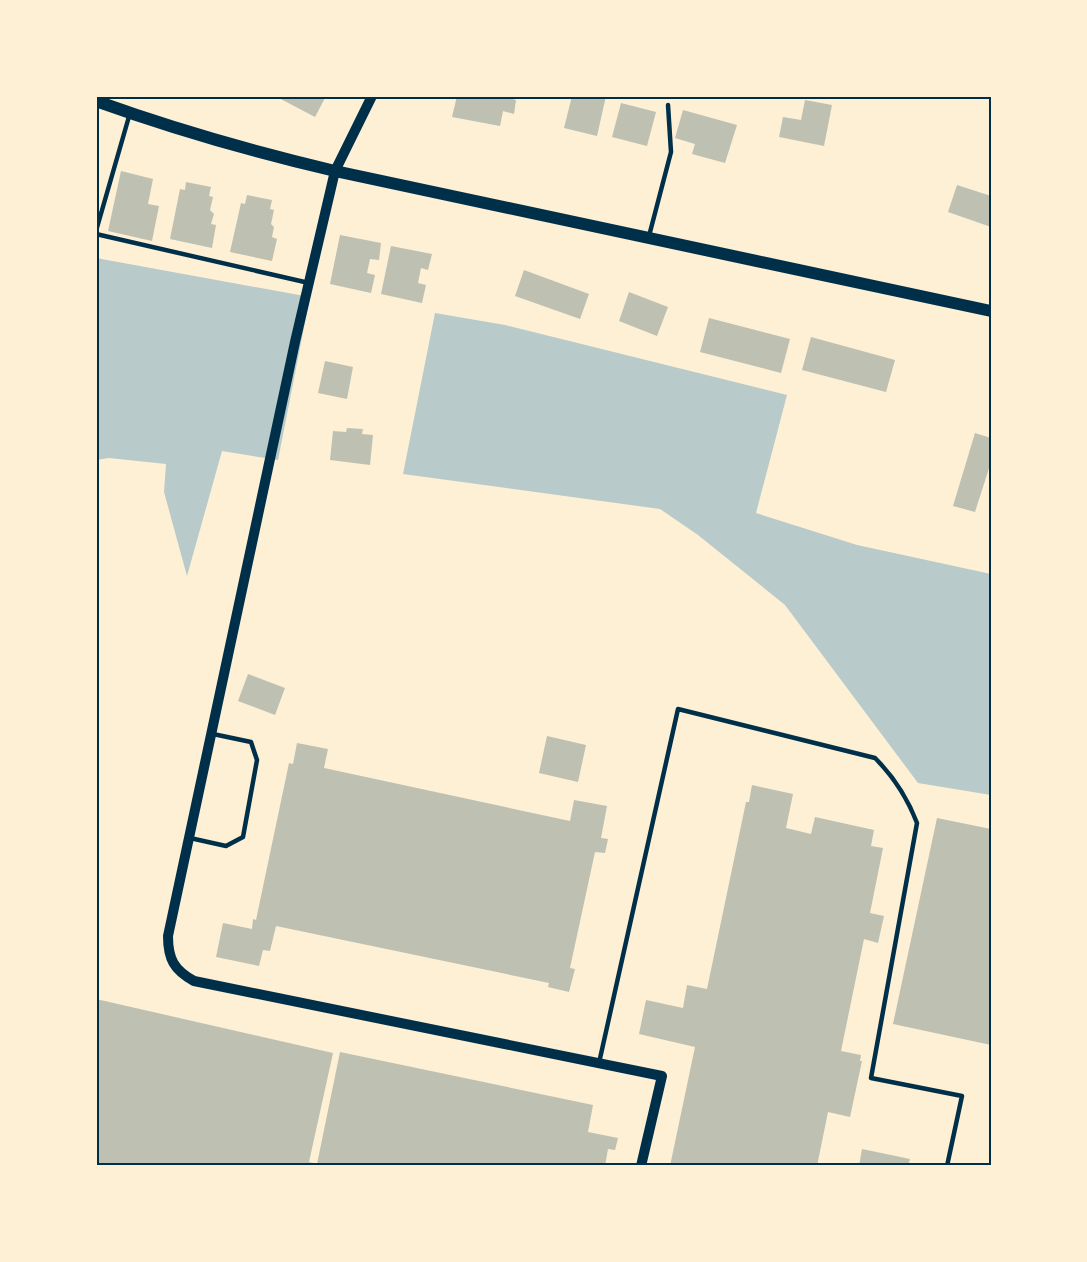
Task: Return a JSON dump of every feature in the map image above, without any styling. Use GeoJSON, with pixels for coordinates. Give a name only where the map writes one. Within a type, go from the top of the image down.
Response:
{"type":"FeatureCollection","features":[{"type":"Feature","properties":{"kind":"main road"},"geometry":{"type":"LineString","coordinates":[[96,101],[229,145],[335,171],[991,310]]}},
{"type":"Feature","properties":{"kind":"street"},"geometry":{"type":"LineString","coordinates":[[372,96],[335,171],[168,936],[168,951],[175,966],[183,975],[194,981],[662,1077],[641,1166]]}},
{"type":"Feature","properties":{"kind":"lane"},"geometry":{"type":"LineString","coordinates":[[648,238],[671,152],[668,105]]}},
{"type":"Feature","properties":{"kind":"lane"},"geometry":{"type":"LineString","coordinates":[[130,113],[96,233],[309,283]]}},
{"type":"Feature","properties":{"kind":"lane"},"geometry":{"type":"LineString","coordinates":[[599,1063],[678,709],[875,758],[890,773],[900,788],[910,805],[916,823],[871,1078],[962,1096],[947,1166]]}},
{"type":"Feature","properties":{"kind":"lane"},"geometry":{"type":"LineString","coordinates":[[190,838],[226,846],[243,837],[257,760],[250,742],[212,734]]}},
{"type":"Feature","properties":{"kind":"shaded area"},"geometry":{"type":"Polygon","coordinates":[[[96,258],[310,297],[278,460],[222,451],[187,576],[164,492],[166,464],[109,458],[96,460],[96,258]]]}},
{"type":"Feature","properties":{"kind":"shaded area"},"geometry":{"type":"Polygon","coordinates":[[[435,313],[505,325],[787,395],[756,513],[857,545],[991,574],[991,795],[918,783],[785,605],[698,535],[660,509],[403,474],[435,313]]]}},
{"type":"Feature","properties":{"kind":"building"},"geometry":{"type":"Polygon","coordinates":[[[275,96],[326,96],[315,117],[275,96]]]}},
{"type":"Feature","properties":{"kind":"building"},"geometry":{"type":"Polygon","coordinates":[[[457,96],[502,96],[516,100],[514,114],[503,111],[500,126],[452,117],[457,96]]]}},
{"type":"Feature","properties":{"kind":"building"},"geometry":{"type":"Polygon","coordinates":[[[572,96],[606,96],[597,136],[564,128],[572,96]]]}},
{"type":"Feature","properties":{"kind":"building"},"geometry":{"type":"Polygon","coordinates":[[[805,100],[832,105],[824,146],[779,137],[783,117],[801,120],[805,100]]]}},
{"type":"Feature","properties":{"kind":"building"},"geometry":{"type":"Polygon","coordinates":[[[621,103],[656,112],[647,146],[612,137],[621,103]]]}},
{"type":"Feature","properties":{"kind":"building"},"geometry":{"type":"Polygon","coordinates":[[[683,110],[737,125],[725,163],[692,154],[695,144],[675,138],[683,110]]]}},
{"type":"Feature","properties":{"kind":"building"},"geometry":{"type":"Polygon","coordinates":[[[121,171],[153,179],[148,204],[159,206],[152,241],[108,231],[121,171]]]}},
{"type":"Feature","properties":{"kind":"building"},"geometry":{"type":"Polygon","coordinates":[[[186,182],[211,187],[209,196],[213,197],[210,210],[214,214],[211,224],[216,225],[212,248],[170,239],[180,189],[185,190],[186,182]]]}},
{"type":"Feature","properties":{"kind":"building"},"geometry":{"type":"Polygon","coordinates":[[[957,185],[991,196],[991,227],[948,212],[957,185]]]}},
{"type":"Feature","properties":{"kind":"building"},"geometry":{"type":"Polygon","coordinates":[[[247,195],[272,200],[270,209],[274,210],[271,224],[274,227],[272,237],[277,239],[272,261],[230,252],[241,203],[245,204],[247,195]]]}},
{"type":"Feature","properties":{"kind":"building"},"geometry":{"type":"Polygon","coordinates":[[[340,235],[381,243],[379,260],[370,259],[367,273],[375,275],[371,293],[330,284],[340,235]]]}},
{"type":"Feature","properties":{"kind":"building"},"geometry":{"type":"Polygon","coordinates":[[[391,246],[432,254],[428,270],[421,268],[418,283],[426,285],[422,303],[381,294],[391,246]]]}},
{"type":"Feature","properties":{"kind":"building"},"geometry":{"type":"Polygon","coordinates":[[[524,270],[589,294],[580,319],[515,296],[524,270]]]}},
{"type":"Feature","properties":{"kind":"building"},"geometry":{"type":"Polygon","coordinates":[[[629,292],[668,307],[657,336],[619,321],[629,292]]]}},
{"type":"Feature","properties":{"kind":"building"},"geometry":{"type":"Polygon","coordinates":[[[709,318],[790,339],[781,373],[700,352],[709,318]]]}},
{"type":"Feature","properties":{"kind":"building"},"geometry":{"type":"Polygon","coordinates":[[[811,337],[895,360],[886,392],[802,370],[811,337]]]}},
{"type":"Feature","properties":{"kind":"building"},"geometry":{"type":"Polygon","coordinates":[[[325,361],[353,367],[347,399],[318,393],[325,361]]]}},
{"type":"Feature","properties":{"kind":"building"},"geometry":{"type":"Polygon","coordinates":[[[347,428],[363,429],[362,434],[373,435],[370,465],[330,460],[333,431],[346,432],[347,428]]]}},
{"type":"Feature","properties":{"kind":"building"},"geometry":{"type":"Polygon","coordinates":[[[975,433],[991,438],[991,462],[975,512],[953,506],[975,433]]]}},
{"type":"Feature","properties":{"kind":"building"},"geometry":{"type":"Polygon","coordinates":[[[248,674],[285,688],[275,715],[238,701],[248,674]]]}},
{"type":"Feature","properties":{"kind":"building"},"geometry":{"type":"Polygon","coordinates":[[[547,736],[586,745],[578,782],[539,773],[547,736]]]}},
{"type":"Feature","properties":{"kind":"building"},"geometry":{"type":"Polygon","coordinates":[[[297,743],[328,749],[324,768],[570,821],[574,800],[607,806],[601,838],[608,839],[605,853],[595,852],[570,968],[575,969],[569,992],[548,987],[549,983],[276,926],[270,951],[263,950],[259,966],[216,957],[223,923],[252,929],[253,919],[256,920],[289,763],[293,764],[297,743]]]}},
{"type":"Feature","properties":{"kind":"building"},"geometry":{"type":"Polygon","coordinates":[[[752,785],[793,794],[786,828],[811,834],[815,817],[874,830],[871,846],[883,848],[870,913],[884,916],[878,943],[864,939],[841,1051],[861,1055],[860,1061],[862,1061],[850,1117],[828,1112],[817,1166],[670,1166],[695,1047],[639,1034],[646,1000],[683,1008],[687,985],[707,989],[746,802],[749,802],[752,785]]]}},
{"type":"Feature","properties":{"kind":"building"},"geometry":{"type":"Polygon","coordinates":[[[937,818],[991,829],[991,1045],[893,1024],[937,818]]]}},
{"type":"Feature","properties":{"kind":"building"},"geometry":{"type":"Polygon","coordinates":[[[96,999],[333,1053],[309,1162],[317,1164],[340,1052],[593,1105],[588,1132],[618,1138],[615,1150],[608,1149],[605,1166],[96,1166],[96,999]]]}},
{"type":"Feature","properties":{"kind":"building"},"geometry":{"type":"Polygon","coordinates":[[[862,1149],[910,1159],[908,1166],[859,1166],[862,1149]]]}}]}
